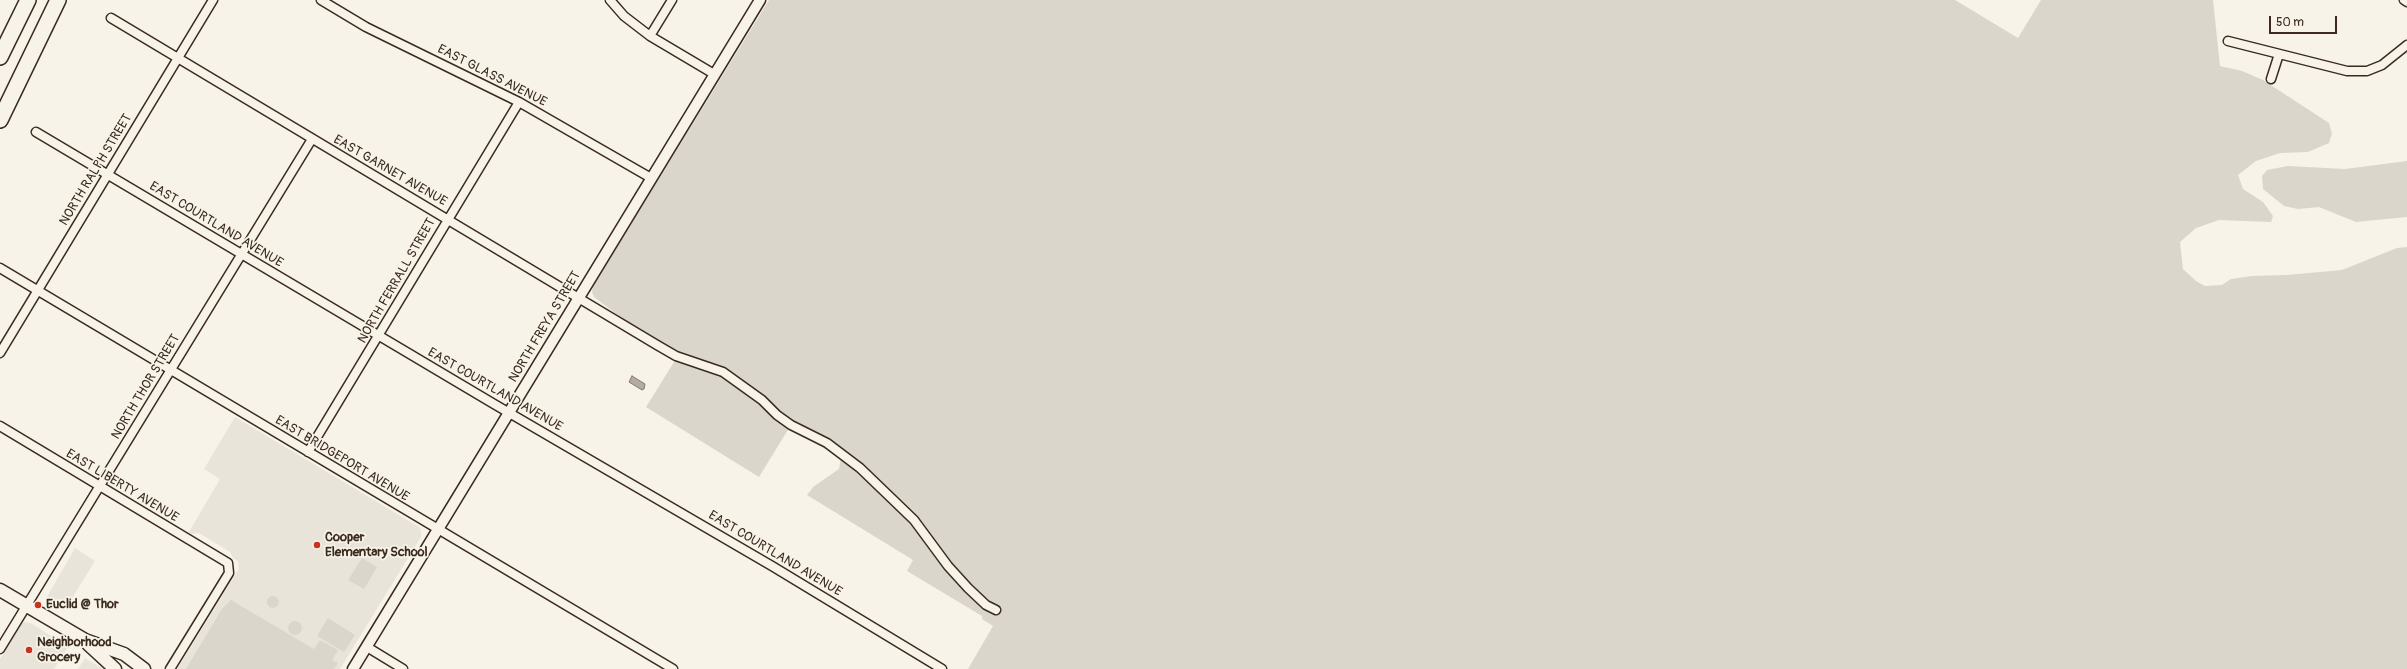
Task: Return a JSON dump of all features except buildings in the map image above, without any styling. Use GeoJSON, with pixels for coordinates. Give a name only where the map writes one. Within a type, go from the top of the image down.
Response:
{"type":"FeatureCollection","features":[{"type":"Feature","properties":{"kind":"highway"},"geometry":{"type":"LineString","coordinates":[[0,57],[28,0]]}},
{"type":"Feature","properties":{"kind":"highway"},"geometry":{"type":"LineString","coordinates":[[0,120],[58,0]]}},
{"type":"Feature","properties":{"kind":"main road"},"geometry":{"type":"LineString","coordinates":[[0,590],[85,640],[124,654],[144,669]]}},
{"type":"Feature","properties":{"kind":"main road"},"geometry":{"type":"LineString","coordinates":[[85,640],[115,669]]}},
{"type":"Feature","properties":{"kind":"street","name":"NORTH RALPH STREET"},"geometry":{"type":"LineString","coordinates":[[0,353],[39,292],[177,58],[213,0]]}},
{"type":"Feature","properties":{"kind":"street","name":"EAST GLASS AVENUE"},"geometry":{"type":"LineString","coordinates":[[321,0],[366,27],[519,102],[651,178]]}},
{"type":"Feature","properties":{"kind":"street"},"geometry":{"type":"LineString","coordinates":[[610,0],[624,16],[650,36],[714,74]]}},
{"type":"Feature","properties":{"kind":"street"},"geometry":{"type":"LineString","coordinates":[[650,36],[672,0]]}},
{"type":"Feature","properties":{"kind":"street","name":"NORTH FREYA STREET"},"geometry":{"type":"LineString","coordinates":[[353,669],[760,0]]}},
{"type":"Feature","properties":{"kind":"street","name":"EAST GARNET AVENUE"},"geometry":{"type":"LineString","coordinates":[[111,18],[447,218],[577,299],[657,346],[676,356],[723,372],[762,400],[786,422],[841,453],[914,520],[948,566],[979,599],[986,605],[996,610]]}},
{"type":"Feature","properties":{"kind":"street"},"geometry":{"type":"LineString","coordinates":[[2228,41],[2348,71],[2367,71],[2382,65],[2407,45]]}},
{"type":"Feature","properties":{"kind":"street"},"geometry":{"type":"LineString","coordinates":[[2271,79],[2279,54]]}},
{"type":"Feature","properties":{"kind":"street","name":"NORTH FERRALL STREET"},"geometry":{"type":"LineString","coordinates":[[308,452],[380,337],[447,218],[519,102]]}},
{"type":"Feature","properties":{"kind":"street","name":"EAST COURTLAND AVENUE"},"geometry":{"type":"LineString","coordinates":[[36,132],[380,337],[772,566],[942,669]]}},
{"type":"Feature","properties":{"kind":"street","name":"NORTH THOR STREET"},"geometry":{"type":"LineString","coordinates":[[0,648],[312,139]]}},
{"type":"Feature","properties":{"kind":"street","name":"EAST BRIDGEPORT AVENUE"},"geometry":{"type":"LineString","coordinates":[[0,268],[673,669]]}},
{"type":"Feature","properties":{"kind":"street","name":"EAST LIBERTY AVENUE"},"geometry":{"type":"LineString","coordinates":[[0,426],[224,560],[230,567],[229,573],[170,669]]}},
{"type":"Feature","properties":{"kind":"street"},"geometry":{"type":"LineString","coordinates":[[367,647],[403,669]]}},
{"type":"Feature","properties":{"kind":"shaded area"},"geometry":{"type":"Polygon","coordinates":[[[769,0],[1955,0],[2018,38],[2041,0],[2213,0],[2220,66],[2242,71],[2263,80],[2329,123],[2332,134],[2329,143],[2308,152],[2280,153],[2256,161],[2238,175],[2243,189],[2263,202],[2273,216],[2271,222],[2219,220],[2196,228],[2180,242],[2183,269],[2196,281],[2205,286],[2222,285],[2231,279],[2252,276],[2287,275],[2342,270],[2397,248],[2407,247],[2407,669],[968,669],[993,626],[982,619],[982,616],[907,571],[913,560],[807,495],[813,487],[839,469],[841,458],[789,428],[759,477],[646,407],[679,354],[623,319],[594,297],[592,292],[593,286],[769,0]]]}},
{"type":"Feature","properties":{"kind":"shaded area"},"geometry":{"type":"Polygon","coordinates":[[[2407,161],[2407,217],[2356,222],[2319,207],[2298,209],[2284,206],[2263,189],[2262,176],[2267,170],[2288,166],[2345,169],[2407,161]]]}},
{"type":"Feature","properties":{"kind":"shaded area"},"geometry":{"type":"Polygon","coordinates":[[[632,376],[645,384],[644,389],[642,390],[629,382],[632,376]]]}},
{"type":"Feature","properties":{"kind":"shaded area","name":"Cooper Elementary School"},"geometry":{"type":"Polygon","coordinates":[[[235,417],[419,527],[421,530],[421,537],[340,669],[177,669],[239,569],[238,561],[233,558],[230,552],[199,533],[192,534],[189,532],[220,479],[204,469],[235,417]]]}},
{"type":"Feature","properties":{"kind":"shaded area"},"geometry":{"type":"Polygon","coordinates":[[[75,548],[95,561],[66,608],[47,597],[75,548]]]}},
{"type":"Feature","properties":{"kind":"shaded area"},"geometry":{"type":"Polygon","coordinates":[[[362,558],[377,567],[364,589],[348,580],[362,558]]]}},
{"type":"Feature","properties":{"kind":"shaded area"},"geometry":{"type":"Polygon","coordinates":[[[273,596],[277,598],[279,602],[277,606],[273,608],[269,606],[267,602],[269,598],[273,596]]]}},
{"type":"Feature","properties":{"kind":"shaded area"},"geometry":{"type":"Polygon","coordinates":[[[231,600],[314,649],[320,640],[338,650],[332,660],[338,663],[334,669],[186,669],[222,609],[231,600]]]}},
{"type":"Feature","properties":{"kind":"shaded area"},"geometry":{"type":"Polygon","coordinates":[[[328,618],[355,635],[344,652],[317,636],[328,618]]]}},
{"type":"Feature","properties":{"kind":"shaded area"},"geometry":{"type":"Polygon","coordinates":[[[295,621],[300,623],[302,628],[300,633],[295,635],[290,633],[288,628],[290,623],[295,621]]]}},
{"type":"Feature","properties":{"kind":"shaded area"},"geometry":{"type":"Polygon","coordinates":[[[24,622],[31,623],[68,647],[54,669],[0,669],[0,659],[24,622]]]}},
{"type":"Feature","properties":{"kind":"shaded area"},"geometry":{"type":"Polygon","coordinates":[[[85,658],[103,669],[78,669],[85,658]]]}},
{"type":"Feature","properties":{"kind":"place","name":"Cooper Elementary School"},"geometry":{"type":"Point","coordinates":[317,545]}},
{"type":"Feature","properties":{"kind":"place","name":"Euclid @ Thor"},"geometry":{"type":"Point","coordinates":[38,605]}},
{"type":"Feature","properties":{"kind":"place","name":"Neighborhood Grocery"},"geometry":{"type":"Point","coordinates":[29,650]}}]}
